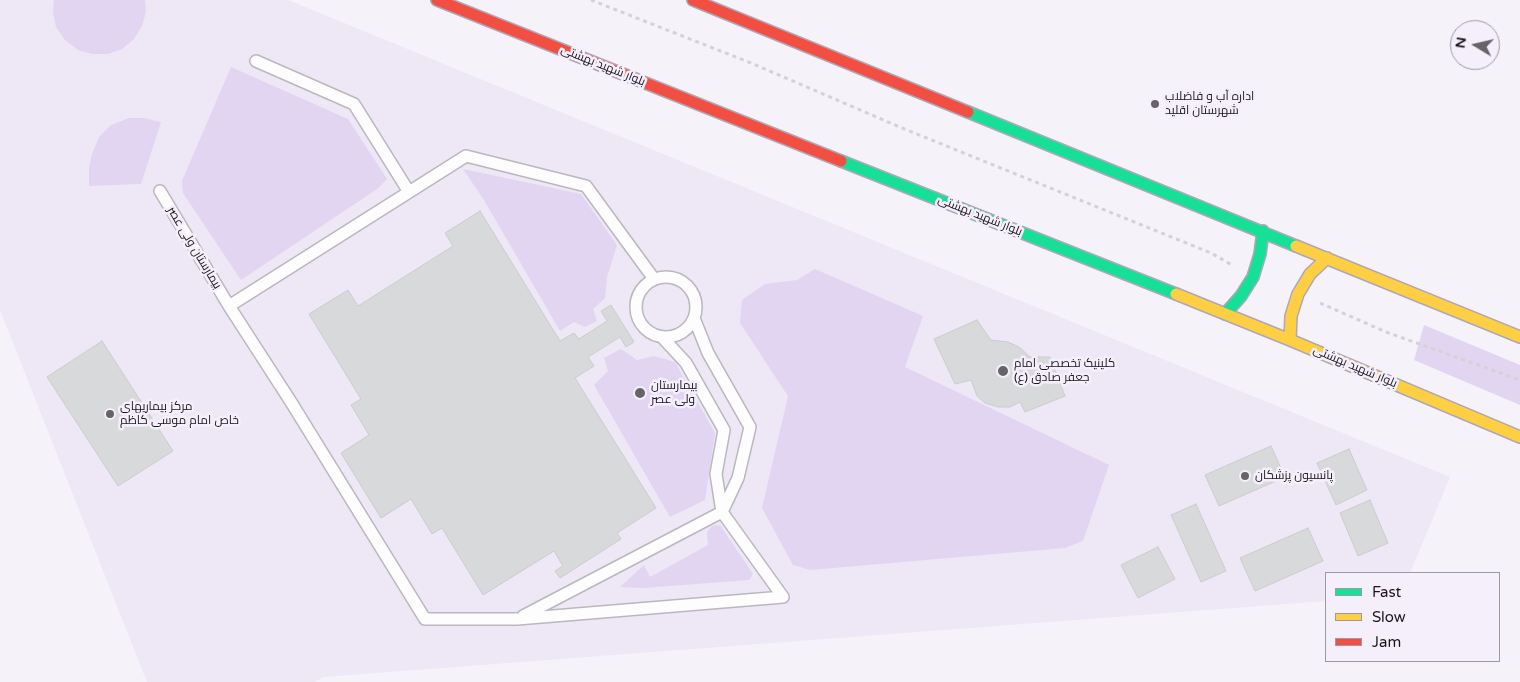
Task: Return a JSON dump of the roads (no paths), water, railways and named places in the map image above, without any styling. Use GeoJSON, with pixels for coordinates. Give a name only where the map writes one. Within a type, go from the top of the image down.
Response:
{"type":"FeatureCollection","features":[{"type":"Feature","properties":{"kind":"main road","name":"بلوار شهید بهشتی"},"geometry":{"type":"LineString","coordinates":[[437,0],[1290,340],[1520,438]]}},
{"type":"Feature","properties":{"kind":"main road"},"geometry":{"type":"LineString","coordinates":[[693,0],[1520,337]]}},
{"type":"Feature","properties":{"kind":"main road"},"geometry":{"type":"LineString","coordinates":[[1225,314],[1241,296],[1253,276],[1260,254],[1263,231]]}},
{"type":"Feature","properties":{"kind":"main road"},"geometry":{"type":"LineString","coordinates":[[1290,340],[1291,316],[1298,294],[1310,274],[1327,258]]}},
{"type":"Feature","properties":{"kind":"lane"},"geometry":{"type":"LineString","coordinates":[[256,61],[354,104],[409,192]]}},
{"type":"Feature","properties":{"kind":"lane"},"geometry":{"type":"LineString","coordinates":[[229,306],[466,156],[586,186],[654,279]]}},
{"type":"Feature","properties":{"kind":"lane","name":"بیمارستان ولی عصر"},"geometry":{"type":"LineString","coordinates":[[160,191],[229,306],[291,402],[424,619],[516,619],[782,597],[722,512],[516,619]]}},
{"type":"Feature","properties":{"kind":"lane"},"geometry":{"type":"LineString","coordinates":[[664,276],[674,278],[683,282],[695,298],[694,318],[681,333],[662,337],[652,334],[639,320],[636,301],[640,291],[654,279],[664,276]]}},
{"type":"Feature","properties":{"kind":"lane"},"geometry":{"type":"LineString","coordinates":[[694,318],[708,353],[750,426],[738,478],[722,512]]}},
{"type":"Feature","properties":{"kind":"lane"},"geometry":{"type":"LineString","coordinates":[[662,337],[686,363],[724,430],[716,474],[722,512]]}},
{"type":"Feature","properties":{"kind":"place","name":"اداره آب و فاضلاب شهرستان اقلید"},"geometry":{"type":"Point","coordinates":[1155,104]}},
{"type":"Feature","properties":{"kind":"place","name":"کلینیک تخصصی امام جعفر صادق (ع)"},"geometry":{"type":"Point","coordinates":[1003,371]}},
{"type":"Feature","properties":{"kind":"place","name":"بیمارستان ولی عصر"},"geometry":{"type":"Point","coordinates":[640,393]}},
{"type":"Feature","properties":{"kind":"place","name":"مرکز بیماریهای خاص امام موسی کاظم"},"geometry":{"type":"Point","coordinates":[110,414]}},
{"type":"Feature","properties":{"kind":"place","name":"پانسیون پزشکان"},"geometry":{"type":"Point","coordinates":[1245,476]}}]}
